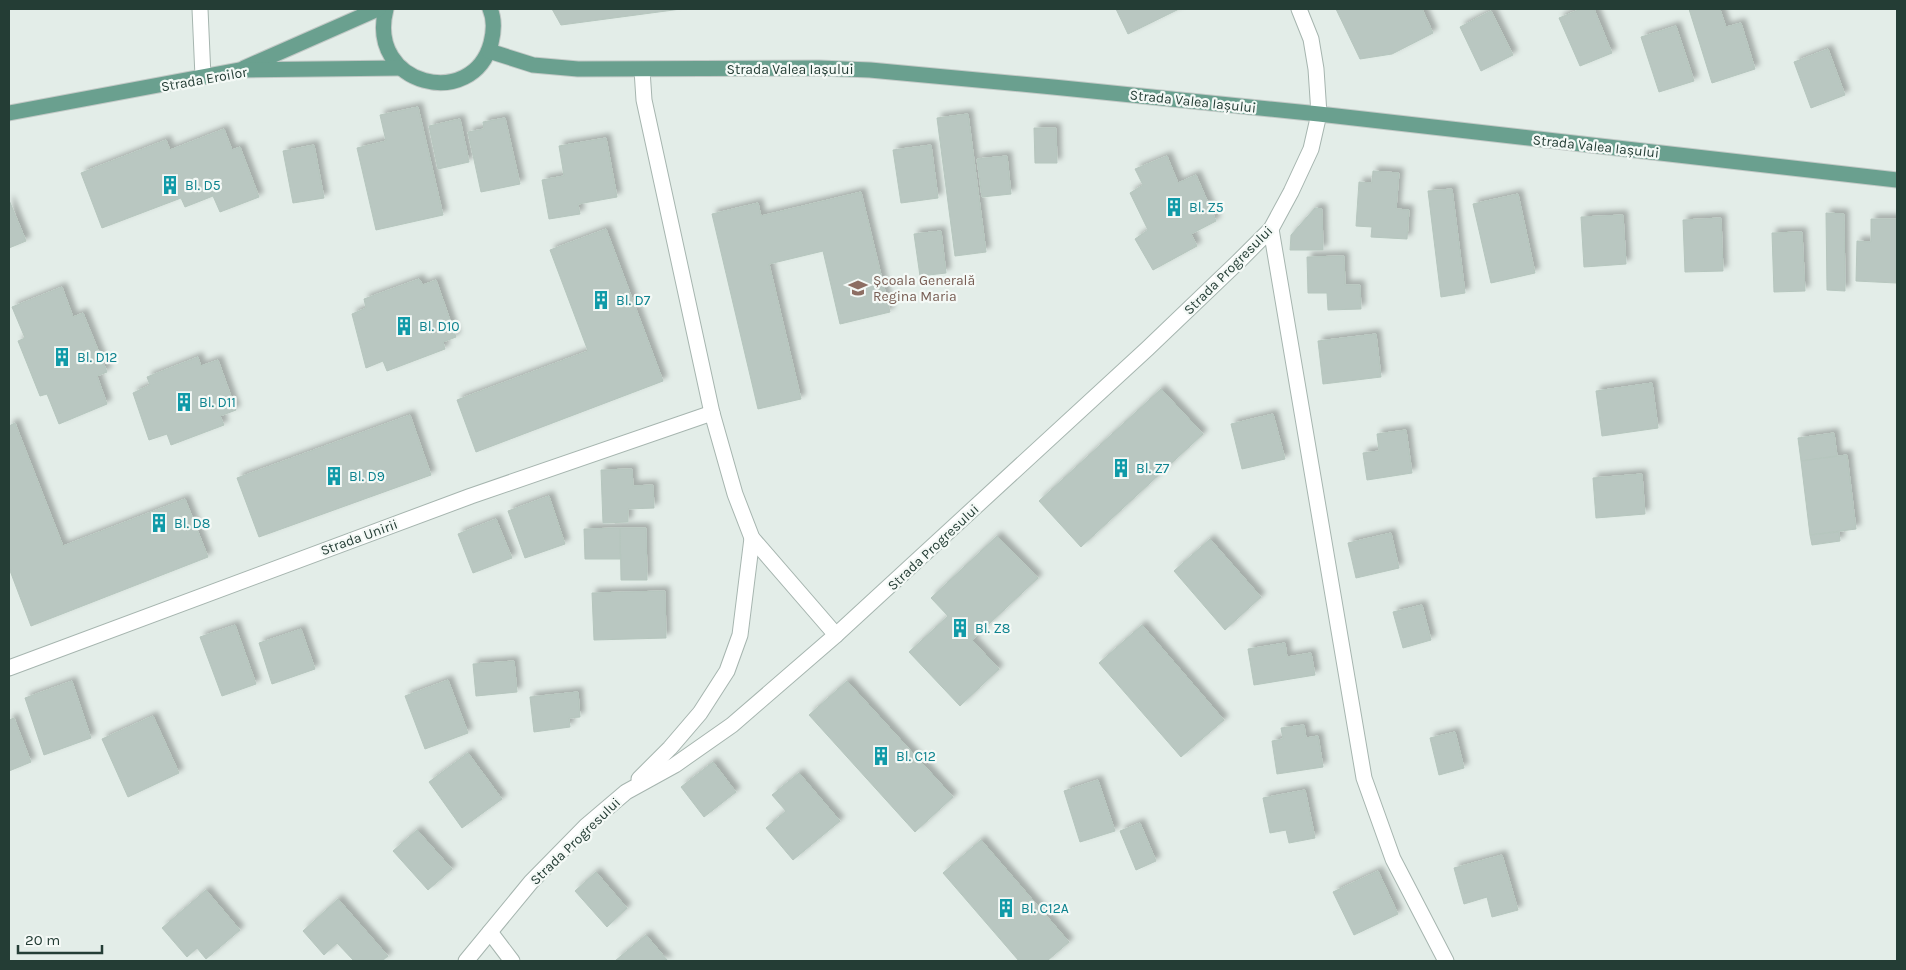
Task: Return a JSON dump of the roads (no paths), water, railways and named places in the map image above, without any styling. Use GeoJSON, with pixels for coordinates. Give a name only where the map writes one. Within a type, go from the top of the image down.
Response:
{"type":"FeatureCollection","features":[{"type":"Feature","properties":{"kind":"main road"},"geometry":{"type":"LineString","coordinates":[[238,70],[378,9]]}},
{"type":"Feature","properties":{"kind":"main road"},"geometry":{"type":"LineString","coordinates":[[386,9],[383,21],[384,38],[390,54],[401,68],[416,78],[432,83],[450,82],[466,76],[480,65],[489,50],[494,33],[493,15],[490,9]]}},
{"type":"Feature","properties":{"kind":"main road","name":"Strada Valea Iașului"},"geometry":{"type":"LineString","coordinates":[[489,50],[533,65],[578,69],[770,68],[870,70],[1053,86],[1319,114],[1897,180]]}},
{"type":"Feature","properties":{"kind":"main road","name":"Strada Eroilor"},"geometry":{"type":"LineString","coordinates":[[9,113],[238,70],[401,68]]}},
{"type":"Feature","properties":{"kind":"street"},"geometry":{"type":"LineString","coordinates":[[200,9],[203,77]]}},
{"type":"Feature","properties":{"kind":"street","name":"Strada Progresului"},"geometry":{"type":"LineString","coordinates":[[466,961],[538,875],[586,826],[626,792],[675,765],[732,726],[836,635],[1154,342],[1271,229],[1311,149],[1319,114],[1316,69],[1311,39],[1299,9]]}},
{"type":"Feature","properties":{"kind":"street"},"geometry":{"type":"LineString","coordinates":[[642,70],[644,100],[712,414],[735,494],[752,538],[836,635]]}},
{"type":"Feature","properties":{"kind":"street"},"geometry":{"type":"LineString","coordinates":[[1271,229],[1364,778],[1392,859],[1446,961]]}},
{"type":"Feature","properties":{"kind":"street","name":"Strada Unirii"},"geometry":{"type":"LineString","coordinates":[[9,668],[462,500],[712,414]]}},
{"type":"Feature","properties":{"kind":"street"},"geometry":{"type":"LineString","coordinates":[[626,792],[670,748],[700,714],[727,671],[740,635],[752,538]]}},
{"type":"Feature","properties":{"kind":"street"},"geometry":{"type":"LineString","coordinates":[[490,932],[512,961]]}},
{"type":"Feature","properties":{"kind":"place","name":"Bl. D5"},"geometry":{"type":"Point","coordinates":[170,185]}},
{"type":"Feature","properties":{"kind":"place","name":"Bl. Z5"},"geometry":{"type":"Point","coordinates":[1174,207]}},
{"type":"Feature","properties":{"kind":"place","name":"Școala Generală Regina Maria"},"geometry":{"type":"Point","coordinates":[858,288]}},
{"type":"Feature","properties":{"kind":"place","name":"Bl. D7"},"geometry":{"type":"Point","coordinates":[601,300]}},
{"type":"Feature","properties":{"kind":"place","name":"Bl. D10"},"geometry":{"type":"Point","coordinates":[404,326]}},
{"type":"Feature","properties":{"kind":"place","name":"Bl. D12"},"geometry":{"type":"Point","coordinates":[62,357]}},
{"type":"Feature","properties":{"kind":"place","name":"Bl. D11"},"geometry":{"type":"Point","coordinates":[184,402]}},
{"type":"Feature","properties":{"kind":"place","name":"Bl. Z7"},"geometry":{"type":"Point","coordinates":[1121,468]}},
{"type":"Feature","properties":{"kind":"place","name":"Bl. D9"},"geometry":{"type":"Point","coordinates":[334,476]}},
{"type":"Feature","properties":{"kind":"place","name":"Bl. D8"},"geometry":{"type":"Point","coordinates":[159,523]}},
{"type":"Feature","properties":{"kind":"place","name":"Bl. Z8"},"geometry":{"type":"Point","coordinates":[960,628]}},
{"type":"Feature","properties":{"kind":"place","name":"Bl. C12"},"geometry":{"type":"Point","coordinates":[881,756]}},
{"type":"Feature","properties":{"kind":"place","name":"Bl. C12A"},"geometry":{"type":"Point","coordinates":[1006,908]}}]}
